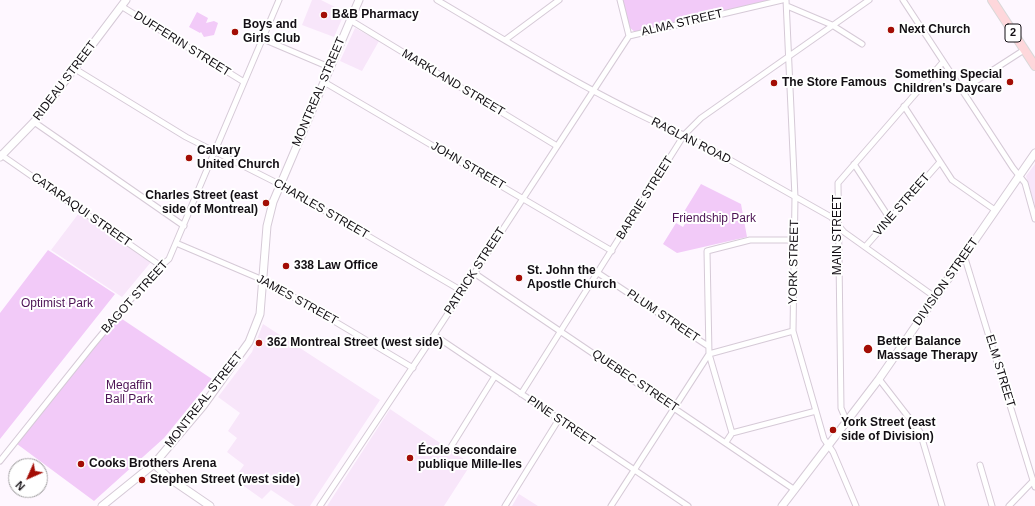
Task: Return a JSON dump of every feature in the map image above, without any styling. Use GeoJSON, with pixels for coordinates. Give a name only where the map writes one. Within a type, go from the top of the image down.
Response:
{"type":"FeatureCollection","features":[{"type":"Feature","properties":{"kind":"main road","name":"RIDEAU STREET"},"geometry":{"type":"LineString","coordinates":[[1,156],[34,122],[126,0]]}},
{"type":"Feature","properties":{"kind":"main road","name":"MONTREAL STREET"},"geometry":{"type":"LineString","coordinates":[[102,506],[154,464],[203,406],[249,342],[260,314],[267,226],[273,202],[279,184],[359,0]]}},
{"type":"Feature","properties":{"kind":"main road","name":"2"},"geometry":{"type":"LineString","coordinates":[[992,0],[1035,66]]}},
{"type":"Feature","properties":{"kind":"main road","name":"DIVISION STREET"},"geometry":{"type":"LineString","coordinates":[[782,506],[879,379],[1035,153]]}},
{"type":"Feature","properties":{"kind":"main road"},"geometry":{"type":"LineString","coordinates":[[154,464],[169,478],[210,506]]}},
{"type":"Feature","properties":{"kind":"street","name":"BAGOT STREET"},"geometry":{"type":"LineString","coordinates":[[0,461],[151,275],[169,259],[279,0]]}},
{"type":"Feature","properties":{"kind":"street","name":"RAGLAN ROAD"},"geometry":{"type":"LineString","coordinates":[[437,0],[593,90],[684,135],[831,217],[844,232],[935,298]]}},
{"type":"Feature","properties":{"kind":"street"},"geometry":{"type":"LineString","coordinates":[[505,40],[559,0]]}},
{"type":"Feature","properties":{"kind":"street"},"geometry":{"type":"LineString","coordinates":[[620,0],[629,36]]}},
{"type":"Feature","properties":{"kind":"street","name":"ALMA STREET"},"geometry":{"type":"LineString","coordinates":[[629,36],[782,0]]}},
{"type":"Feature","properties":{"kind":"street","name":"YORK STREET"},"geometry":{"type":"LineString","coordinates":[[786,0],[795,197],[793,331],[824,439],[833,452],[856,506]]}},
{"type":"Feature","properties":{"kind":"street","name":"BARRIE STREET"},"geometry":{"type":"LineString","coordinates":[[521,394],[684,135],[701,118],[869,0]]}},
{"type":"Feature","properties":{"kind":"street"},"geometry":{"type":"LineString","coordinates":[[903,0],[1025,183],[1035,219]]}},
{"type":"Feature","properties":{"kind":"street","name":"DUFFERIN STREET"},"geometry":{"type":"LineString","coordinates":[[121,6],[244,82]]}},
{"type":"Feature","properties":{"kind":"street"},"geometry":{"type":"LineString","coordinates":[[787,6],[832,26],[862,44]]}},
{"type":"Feature","properties":{"kind":"street","name":"MARKLAND STREET"},"geometry":{"type":"LineString","coordinates":[[350,20],[557,146]]}},
{"type":"Feature","properties":{"kind":"street","name":"PATRICK STREET"},"geometry":{"type":"LineString","coordinates":[[320,506],[413,368],[474,272],[629,36]]}},
{"type":"Feature","properties":{"kind":"street"},"geometry":{"type":"LineString","coordinates":[[263,39],[329,67]]}},
{"type":"Feature","properties":{"kind":"street"},"geometry":{"type":"LineString","coordinates":[[962,90],[1024,50]]}},
{"type":"Feature","properties":{"kind":"street","name":"MAIN STREET"},"geometry":{"type":"LineString","coordinates":[[847,422],[841,408],[838,183],[943,62]]}},
{"type":"Feature","properties":{"kind":"street","name":"CHARLES STREET"},"geometry":{"type":"LineString","coordinates":[[75,69],[214,152],[279,184],[462,291]]}},
{"type":"Feature","properties":{"kind":"street","name":"JOHN STREET"},"geometry":{"type":"LineString","coordinates":[[324,82],[612,251]]}},
{"type":"Feature","properties":{"kind":"street"},"geometry":{"type":"LineString","coordinates":[[904,106],[952,180],[995,210]]}},
{"type":"Feature","properties":{"kind":"street"},"geometry":{"type":"LineString","coordinates":[[34,122],[184,226]]}},
{"type":"Feature","properties":{"kind":"street","name":"CATARAQUI STREET"},"geometry":{"type":"LineString","coordinates":[[1,156],[161,266]]}},
{"type":"Feature","properties":{"kind":"street","name":"VINE STREET"},"geometry":{"type":"LineString","coordinates":[[866,247],[940,162]]}},
{"type":"Feature","properties":{"kind":"street"},"geometry":{"type":"LineString","coordinates":[[854,164],[890,219]]}},
{"type":"Feature","properties":{"kind":"street"},"geometry":{"type":"LineString","coordinates":[[732,433],[709,354],[708,251],[750,240],[794,240]]}},
{"type":"Feature","properties":{"kind":"street","name":"JAMES STREET"},"geometry":{"type":"LineString","coordinates":[[176,244],[263,280],[413,368]]}},
{"type":"Feature","properties":{"kind":"street","name":"ELM STREET"},"geometry":{"type":"LineString","coordinates":[[964,255],[1034,482]]}},
{"type":"Feature","properties":{"kind":"street","name":"QUEBEC STREET"},"geometry":{"type":"LineString","coordinates":[[474,272],[795,490]]}},
{"type":"Feature","properties":{"kind":"street","name":"PLUM STREET"},"geometry":{"type":"LineString","coordinates":[[598,273],[708,346]]}},
{"type":"Feature","properties":{"kind":"street"},"geometry":{"type":"LineString","coordinates":[[611,506],[709,354],[793,331]]}},
{"type":"Feature","properties":{"kind":"street","name":"PINE STREET"},"geometry":{"type":"LineString","coordinates":[[434,336],[688,506]]}},
{"type":"Feature","properties":{"kind":"street"},"geometry":{"type":"LineString","coordinates":[[448,450],[495,376]]}},
{"type":"Feature","properties":{"kind":"street"},"geometry":{"type":"LineString","coordinates":[[879,379],[920,432],[942,506]]}},
{"type":"Feature","properties":{"kind":"street"},"geometry":{"type":"LineString","coordinates":[[726,442],[732,433],[816,411]]}},
{"type":"Feature","properties":{"kind":"street"},"geometry":{"type":"LineString","coordinates":[[505,506],[559,419]]}},
{"type":"Feature","properties":{"kind":"street"},"geometry":{"type":"LineString","coordinates":[[980,465],[992,506]]}},
{"type":"Feature","properties":{"kind":"street"},"geometry":{"type":"LineString","coordinates":[[1009,506],[1034,482]]}},
{"type":"Feature","properties":{"kind":"shaded area"},"geometry":{"type":"Polygon","coordinates":[[[312,0],[321,0],[345,12],[334,37],[302,25],[312,0]]]}},
{"type":"Feature","properties":{"kind":"shaded area"},"geometry":{"type":"Polygon","coordinates":[[[355,28],[379,41],[362,71],[340,61],[355,28]]]}},
{"type":"Feature","properties":{"kind":"shaded area"},"geometry":{"type":"Polygon","coordinates":[[[1035,164],[1035,206],[1026,176],[1035,164]]]}},
{"type":"Feature","properties":{"kind":"shaded area"},"geometry":{"type":"Polygon","coordinates":[[[79,213],[151,262],[122,297],[51,250],[79,213]]]}},
{"type":"Feature","properties":{"kind":"shaded area"},"geometry":{"type":"Polygon","coordinates":[[[263,324],[380,400],[310,506],[295,506],[271,490],[262,499],[234,479],[244,465],[227,452],[237,438],[228,431],[240,413],[218,397],[252,352],[263,324]]]}},
{"type":"Feature","properties":{"kind":"shaded area","name":"École secondaire publique Mille-Iles"},"geometry":{"type":"Polygon","coordinates":[[[390,409],[471,464],[444,506],[327,506],[390,409]]]}},
{"type":"Feature","properties":{"kind":"shaded area"},"geometry":{"type":"Polygon","coordinates":[[[519,494],[538,506],[512,506],[519,494]]]}},
{"type":"Feature","properties":{"kind":"green space"},"geometry":{"type":"Polygon","coordinates":[[[623,0],[774,0],[635,32],[630,28],[623,0]]]}},
{"type":"Feature","properties":{"kind":"green space"},"geometry":{"type":"Polygon","coordinates":[[[197,12],[208,18],[206,23],[214,21],[218,23],[214,35],[204,37],[201,32],[200,33],[189,27],[197,12]]]}},
{"type":"Feature","properties":{"kind":"green space","name":"Friendship Park"},"geometry":{"type":"Polygon","coordinates":[[[701,184],[741,204],[747,237],[677,253],[663,244],[676,223],[683,227],[688,219],[682,215],[701,184]]]}},
{"type":"Feature","properties":{"kind":"green space","name":"Optimist Park"},"geometry":{"type":"Polygon","coordinates":[[[48,250],[115,294],[0,439],[0,313],[48,250]]]}},
{"type":"Feature","properties":{"kind":"green space","name":"Megaffin Ball Park"},"geometry":{"type":"Polygon","coordinates":[[[119,317],[212,379],[164,438],[94,501],[48,467],[48,458],[36,458],[17,444],[119,317]]]}},
{"type":"Feature","properties":{"kind":"place","name":"B&B Pharmacy"},"geometry":{"type":"Point","coordinates":[324,15]}},
{"type":"Feature","properties":{"kind":"place","name":"Next Church"},"geometry":{"type":"Point","coordinates":[891,30]}},
{"type":"Feature","properties":{"kind":"place","name":"Boys and Girls Club"},"geometry":{"type":"Point","coordinates":[235,32]}},
{"type":"Feature","properties":{"kind":"place","name":"Something Special Children's Daycare"},"geometry":{"type":"Point","coordinates":[1010,82]}},
{"type":"Feature","properties":{"kind":"place","name":"The Store Famous"},"geometry":{"type":"Point","coordinates":[774,83]}},
{"type":"Feature","properties":{"kind":"place","name":"Calvary United Church"},"geometry":{"type":"Point","coordinates":[189,158]}},
{"type":"Feature","properties":{"kind":"place","name":"Charles Street (east side of Montreal)"},"geometry":{"type":"Point","coordinates":[266,203]}},
{"type":"Feature","properties":{"kind":"place","name":"338 Law Office"},"geometry":{"type":"Point","coordinates":[286,266]}},
{"type":"Feature","properties":{"kind":"place","name":"St. John the Apostle Church"},"geometry":{"type":"Point","coordinates":[519,278]}},
{"type":"Feature","properties":{"kind":"place","name":"362 Montreal Street (west side)"},"geometry":{"type":"Point","coordinates":[259,343]}},
{"type":"Feature","properties":{"kind":"place","name":"Better Balance Massage Therapy"},"geometry":{"type":"Point","coordinates":[868,349]}},
{"type":"Feature","properties":{"kind":"place","name":"York Street (east side of Division)"},"geometry":{"type":"Point","coordinates":[833,430]}},
{"type":"Feature","properties":{"kind":"place","name":"École secondaire publique Mille-Iles"},"geometry":{"type":"Point","coordinates":[410,458]}},
{"type":"Feature","properties":{"kind":"place","name":"Cooks Brothers Arena"},"geometry":{"type":"Point","coordinates":[81,464]}},
{"type":"Feature","properties":{"kind":"place","name":"Stephen Street (west side)"},"geometry":{"type":"Point","coordinates":[142,480]}}]}
